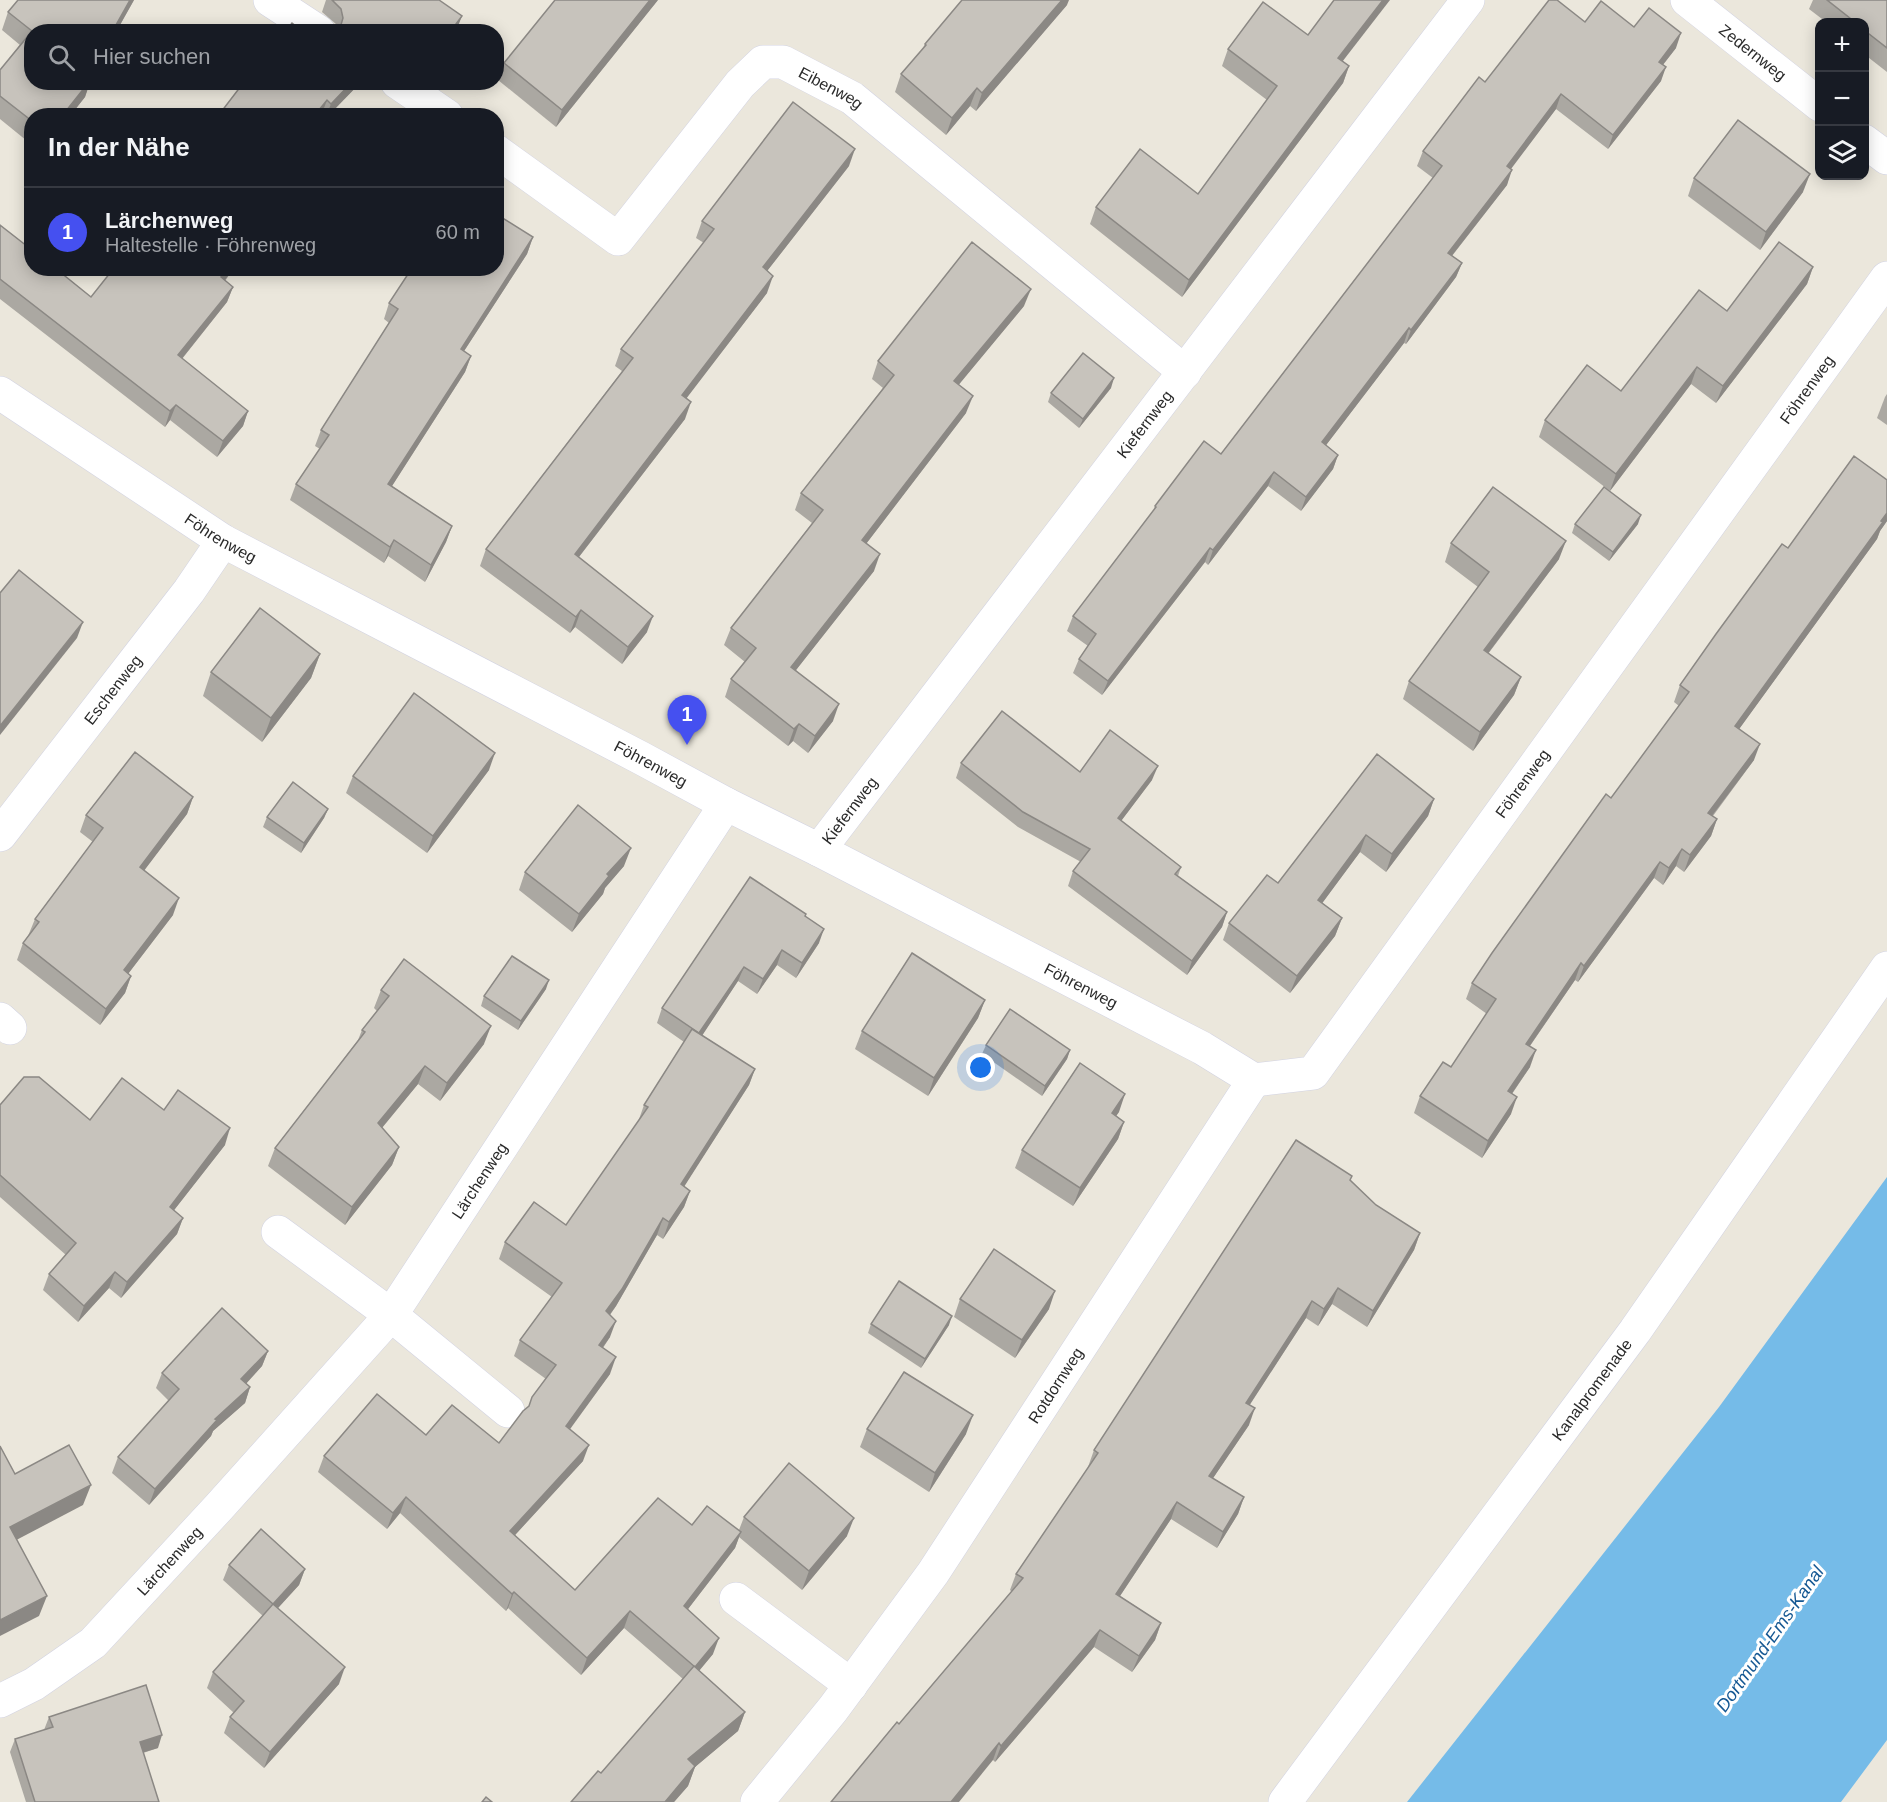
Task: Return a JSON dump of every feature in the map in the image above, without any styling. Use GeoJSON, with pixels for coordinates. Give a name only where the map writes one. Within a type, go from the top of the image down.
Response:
{"type":"FeatureCollection","features":[{"type":"Feature","properties":{"kind":"street"},"geometry":{"type":"LineString","coordinates":[[270,0],[307,24]]}},
{"type":"Feature","properties":{"kind":"street","name":"Kiefernweg"},"geometry":{"type":"LineString","coordinates":[[819,850],[1468,0]]}},
{"type":"Feature","properties":{"kind":"street","name":"Zedernweg"},"geometry":{"type":"LineString","coordinates":[[1687,0],[1815,101]]}},
{"type":"Feature","properties":{"kind":"street","name":"Eibenweg"},"geometry":{"type":"LineString","coordinates":[[504,157],[618,239],[740,84],[763,62],[783,62],[852,98],[1185,372]]}},
{"type":"Feature","properties":{"kind":"street"},"geometry":{"type":"LineString","coordinates":[[409,90],[435,108]]}},
{"type":"Feature","properties":{"kind":"street"},"geometry":{"type":"LineString","coordinates":[[1869,145],[1887,159]]}},
{"type":"Feature","properties":{"kind":"street","name":"Föhrenweg"},"geometry":{"type":"LineString","coordinates":[[0,393],[223,541],[726,804],[1202,1048],[1254,1080],[1312,1073],[1887,278]]}},
{"type":"Feature","properties":{"kind":"street","name":"Eschenweg"},"geometry":{"type":"LineString","coordinates":[[0,835],[189,591],[223,541]]}},
{"type":"Feature","properties":{"kind":"street","name":"Lärchenweg"},"geometry":{"type":"LineString","coordinates":[[0,1701],[34,1684],[93,1644],[391,1315],[726,804]]}},
{"type":"Feature","properties":{"kind":"street","name":"Kanalpromenade"},"geometry":{"type":"LineString","coordinates":[[1285,1802],[1635,1331],[1887,968]]}},
{"type":"Feature","properties":{"kind":"street","name":"Rotdornweg"},"geometry":{"type":"LineString","coordinates":[[757,1802],[851,1685],[933,1573],[1254,1080]]}},
{"type":"Feature","properties":{"kind":"street"},"geometry":{"type":"LineString","coordinates":[[278,1232],[391,1315],[508,1411]]}},
{"type":"Feature","properties":{"kind":"street"},"geometry":{"type":"LineString","coordinates":[[736,1599],[851,1685]]}},
{"type":"Feature","properties":{"kind":"water","name":"Dortmund-Ems-Kanal"},"geometry":{"type":"Polygon","coordinates":[[[1887,1177],[1887,1740],[1841,1802],[1407,1802],[1719,1407],[1887,1177]]]}},
{"type":"Feature","properties":{"kind":"building"},"geometry":{"type":"Polygon","coordinates":[[[18,0],[130,0],[116,24],[24,25],[8,12],[18,0]]]}},
{"type":"Feature","properties":{"kind":"building"},"geometry":{"type":"Polygon","coordinates":[[[332,0],[439,0],[462,16],[456,24],[341,24],[343,18],[341,9],[332,0]]]}},
{"type":"Feature","properties":{"kind":"building"},"geometry":{"type":"Polygon","coordinates":[[[555,0],[650,0],[562,110],[504,63],[555,0]]]}},
{"type":"Feature","properties":{"kind":"building"},"geometry":{"type":"Polygon","coordinates":[[[962,0],[1062,0],[982,93],[977,88],[952,118],[901,74],[962,0]]]}},
{"type":"Feature","properties":{"kind":"building"},"geometry":{"type":"Polygon","coordinates":[[[1334,0],[1383,0],[1338,58],[1349,66],[1189,280],[1096,207],[1140,149],[1198,194],[1277,86],[1228,49],[1263,2],[1308,35],[1334,0]]]}},
{"type":"Feature","properties":{"kind":"building"},"geometry":{"type":"Polygon","coordinates":[[[1549,0],[1557,0],[1585,22],[1601,1],[1634,27],[1649,8],[1681,33],[1659,62],[1666,67],[1613,135],[1561,94],[1507,166],[1512,170],[1448,253],[1462,263],[1322,442],[1338,455],[1306,497],[1274,472],[1213,550],[1210,548],[1108,681],[1079,659],[1096,634],[1073,616],[1204,441],[1221,454],[1442,166],[1423,151],[1479,77],[1485,82],[1549,0]]]}},
{"type":"Feature","properties":{"kind":"building"},"geometry":{"type":"Polygon","coordinates":[[[1827,0],[1887,0],[1887,48],[1869,34],[1869,18],[1850,18],[1827,0]]]}},
{"type":"Feature","properties":{"kind":"building"},"geometry":{"type":"Polygon","coordinates":[[[24,41],[24,90],[83,90],[68,108],[24,108],[24,115],[0,96],[0,70],[24,41]]]}},
{"type":"Feature","properties":{"kind":"building"},"geometry":{"type":"Polygon","coordinates":[[[238,90],[344,90],[331,104],[327,100],[320,108],[224,108],[238,90]]]}},
{"type":"Feature","properties":{"kind":"building"},"geometry":{"type":"Polygon","coordinates":[[[793,102],[855,149],[763,267],[773,276],[682,395],[691,402],[575,554],[653,616],[628,647],[581,610],[576,617],[486,549],[633,358],[621,349],[714,229],[702,221],[793,102]]]}},
{"type":"Feature","properties":{"kind":"building"},"geometry":{"type":"Polygon","coordinates":[[[1738,120],[1810,174],[1766,232],[1694,178],[1738,120]]]}},
{"type":"Feature","properties":{"kind":"building"},"geometry":{"type":"Polygon","coordinates":[[[504,219],[533,237],[461,349],[471,356],[388,484],[452,526],[431,565],[394,540],[390,547],[296,484],[329,435],[321,430],[398,309],[389,303],[407,276],[504,276],[504,219]]]}},
{"type":"Feature","properties":{"kind":"building"},"geometry":{"type":"Polygon","coordinates":[[[0,225],[24,244],[24,276],[65,276],[91,297],[108,276],[222,276],[233,287],[178,355],[248,411],[223,441],[176,405],[170,411],[0,279],[0,225]]]}},
{"type":"Feature","properties":{"kind":"building"},"geometry":{"type":"Polygon","coordinates":[[[972,242],[1031,289],[954,381],[973,396],[862,540],[880,554],[791,667],[839,704],[815,736],[799,724],[794,729],[731,679],[756,648],[731,628],[823,510],[801,493],[894,375],[878,361],[972,242]]]}},
{"type":"Feature","properties":{"kind":"building"},"geometry":{"type":"Polygon","coordinates":[[[1779,242],[1813,267],[1723,386],[1697,367],[1616,474],[1545,420],[1587,365],[1621,391],[1699,290],[1727,311],[1779,242]]]}},
{"type":"Feature","properties":{"kind":"building"},"geometry":{"type":"Polygon","coordinates":[[[1083,353],[1114,378],[1083,419],[1051,393],[1083,353]]]}},
{"type":"Feature","properties":{"kind":"building"},"geometry":{"type":"Polygon","coordinates":[[[1854,456],[1887,480],[1887,513],[1881,521],[1883,522],[1735,726],[1760,744],[1708,813],[1717,819],[1690,855],[1682,849],[1669,868],[1660,862],[1584,966],[1581,963],[1526,1044],[1536,1050],[1508,1091],[1517,1097],[1488,1141],[1420,1096],[1443,1062],[1451,1067],[1496,999],[1472,983],[1606,794],[1611,798],[1689,692],[1680,685],[1716,634],[1782,544],[1788,548],[1854,456]]]}},
{"type":"Feature","properties":{"kind":"building"},"geometry":{"type":"Polygon","coordinates":[[[1493,487],[1566,541],[1484,650],[1521,677],[1480,732],[1409,681],[1489,572],[1451,543],[1493,487]]]}},
{"type":"Feature","properties":{"kind":"building"},"geometry":{"type":"Polygon","coordinates":[[[1604,487],[1641,515],[1613,552],[1575,524],[1604,487]]]}},
{"type":"Feature","properties":{"kind":"building"},"geometry":{"type":"Polygon","coordinates":[[[19,570],[83,622],[0,726],[0,593],[19,570]]]}},
{"type":"Feature","properties":{"kind":"building"},"geometry":{"type":"Polygon","coordinates":[[[260,608],[320,654],[271,718],[211,672],[260,608]]]}},
{"type":"Feature","properties":{"kind":"building"},"geometry":{"type":"Polygon","coordinates":[[[414,693],[495,753],[433,836],[353,776],[414,693]]]}},
{"type":"Feature","properties":{"kind":"building"},"geometry":{"type":"Polygon","coordinates":[[[1002,711],[1080,772],[1110,730],[1158,766],[1118,818],[1181,867],[1175,874],[1227,912],[1192,961],[1073,871],[1090,849],[1023,812],[961,763],[1002,711]]]}},
{"type":"Feature","properties":{"kind":"building"},"geometry":{"type":"Polygon","coordinates":[[[135,752],[193,797],[140,867],[179,898],[124,970],[131,976],[106,1009],[23,943],[39,922],[35,919],[103,828],[86,815],[135,752]]]}},
{"type":"Feature","properties":{"kind":"building"},"geometry":{"type":"Polygon","coordinates":[[[1377,754],[1434,799],[1392,854],[1366,835],[1318,900],[1342,918],[1297,976],[1229,923],[1267,875],[1278,883],[1377,754]]]}},
{"type":"Feature","properties":{"kind":"building"},"geometry":{"type":"Polygon","coordinates":[[[293,782],[328,809],[304,843],[267,817],[293,782]]]}},
{"type":"Feature","properties":{"kind":"building"},"geometry":{"type":"Polygon","coordinates":[[[578,805],[631,848],[607,874],[609,876],[579,914],[525,872],[578,805]]]}},
{"type":"Feature","properties":{"kind":"building"},"geometry":{"type":"Polygon","coordinates":[[[750,877],[806,914],[805,916],[824,929],[802,963],[782,950],[763,979],[744,967],[699,1033],[662,1008],[750,877]]]}},
{"type":"Feature","properties":{"kind":"building"},"geometry":{"type":"Polygon","coordinates":[[[912,953],[985,1000],[934,1078],[862,1031],[912,953]]]}},
{"type":"Feature","properties":{"kind":"building"},"geometry":{"type":"Polygon","coordinates":[[[512,956],[549,980],[521,1021],[484,996],[512,956]]]}},
{"type":"Feature","properties":{"kind":"building"},"geometry":{"type":"Polygon","coordinates":[[[404,959],[491,1026],[447,1083],[425,1066],[378,1123],[399,1147],[352,1207],[275,1148],[365,1032],[362,1030],[389,996],[381,990],[404,959]]]}},
{"type":"Feature","properties":{"kind":"building"},"geometry":{"type":"Polygon","coordinates":[[[1010,1009],[1070,1050],[1045,1086],[986,1045],[1010,1009]]]}},
{"type":"Feature","properties":{"kind":"building"},"geometry":{"type":"Polygon","coordinates":[[[692,1029],[755,1069],[681,1184],[690,1191],[669,1222],[663,1218],[622,1289],[606,1311],[616,1321],[599,1345],[616,1357],[566,1426],[589,1445],[510,1531],[575,1590],[658,1498],[692,1525],[707,1506],[741,1532],[684,1606],[719,1638],[695,1667],[630,1611],[587,1658],[514,1592],[512,1594],[406,1497],[393,1513],[324,1456],[377,1394],[426,1435],[452,1405],[499,1443],[529,1406],[532,1397],[556,1365],[520,1340],[562,1283],[505,1242],[534,1202],[566,1225],[648,1107],[644,1105],[692,1029]]]}},
{"type":"Feature","properties":{"kind":"building"},"geometry":{"type":"Polygon","coordinates":[[[1080,1063],[1125,1094],[1112,1113],[1124,1122],[1080,1188],[1022,1150],[1080,1063]]]}},
{"type":"Feature","properties":{"kind":"building"},"geometry":{"type":"Polygon","coordinates":[[[24,1077],[39,1077],[90,1120],[122,1078],[164,1110],[178,1090],[230,1128],[170,1207],[183,1218],[127,1282],[115,1272],[84,1306],[49,1274],[76,1243],[0,1175],[0,1105],[24,1077]]]}},
{"type":"Feature","properties":{"kind":"building"},"geometry":{"type":"Polygon","coordinates":[[[1296,1140],[1352,1176],[1350,1180],[1376,1205],[1420,1233],[1373,1311],[1338,1288],[1324,1309],[1312,1301],[1246,1403],[1255,1408],[1209,1476],[1244,1497],[1223,1532],[1177,1502],[1116,1594],[1161,1623],[1139,1656],[1100,1630],[1001,1746],[999,1743],[951,1802],[831,1802],[897,1722],[899,1724],[1023,1578],[1016,1574],[1098,1453],[1094,1450],[1296,1140]]]}},
{"type":"Feature","properties":{"kind":"building"},"geometry":{"type":"Polygon","coordinates":[[[994,1249],[1055,1291],[1022,1340],[960,1299],[994,1249]]]}},
{"type":"Feature","properties":{"kind":"building"},"geometry":{"type":"Polygon","coordinates":[[[899,1281],[952,1316],[925,1359],[871,1324],[899,1281]]]}},
{"type":"Feature","properties":{"kind":"building"},"geometry":{"type":"Polygon","coordinates":[[[222,1308],[268,1351],[241,1379],[250,1387],[215,1419],[217,1420],[155,1489],[118,1457],[179,1389],[162,1373],[222,1308]]]}},
{"type":"Feature","properties":{"kind":"building"},"geometry":{"type":"Polygon","coordinates":[[[904,1372],[973,1415],[935,1473],[867,1429],[904,1372]]]}},
{"type":"Feature","properties":{"kind":"building"},"geometry":{"type":"Polygon","coordinates":[[[69,1445],[91,1485],[10,1527],[47,1596],[0,1620],[0,1446],[15,1474],[69,1445]]]}},
{"type":"Feature","properties":{"kind":"building"},"geometry":{"type":"Polygon","coordinates":[[[789,1463],[854,1518],[809,1571],[744,1517],[789,1463]]]}},
{"type":"Feature","properties":{"kind":"building"},"geometry":{"type":"Polygon","coordinates":[[[261,1529],[305,1569],[273,1604],[229,1565],[261,1529]]]}},
{"type":"Feature","properties":{"kind":"building"},"geometry":{"type":"Polygon","coordinates":[[[273,1604],[345,1667],[270,1752],[230,1717],[244,1701],[213,1672],[273,1604]]]}},
{"type":"Feature","properties":{"kind":"building"},"geometry":{"type":"Polygon","coordinates":[[[694,1666],[745,1712],[688,1759],[695,1766],[665,1802],[571,1802],[598,1771],[601,1773],[694,1666]]]}},
{"type":"Feature","properties":{"kind":"building"},"geometry":{"type":"Polygon","coordinates":[[[146,1685],[162,1735],[140,1742],[159,1802],[35,1802],[15,1739],[53,1727],[49,1717],[146,1685]]]}},
{"type":"Feature","properties":{"kind":"building"},"geometry":{"type":"Polygon","coordinates":[[[486,1797],[492,1802],[482,1802],[486,1797]]]}},
{"type":"Feature","properties":{"kind":"place","name":"Lärchenweg"},"geometry":{"type":"Point","coordinates":[687,745]}}]}
